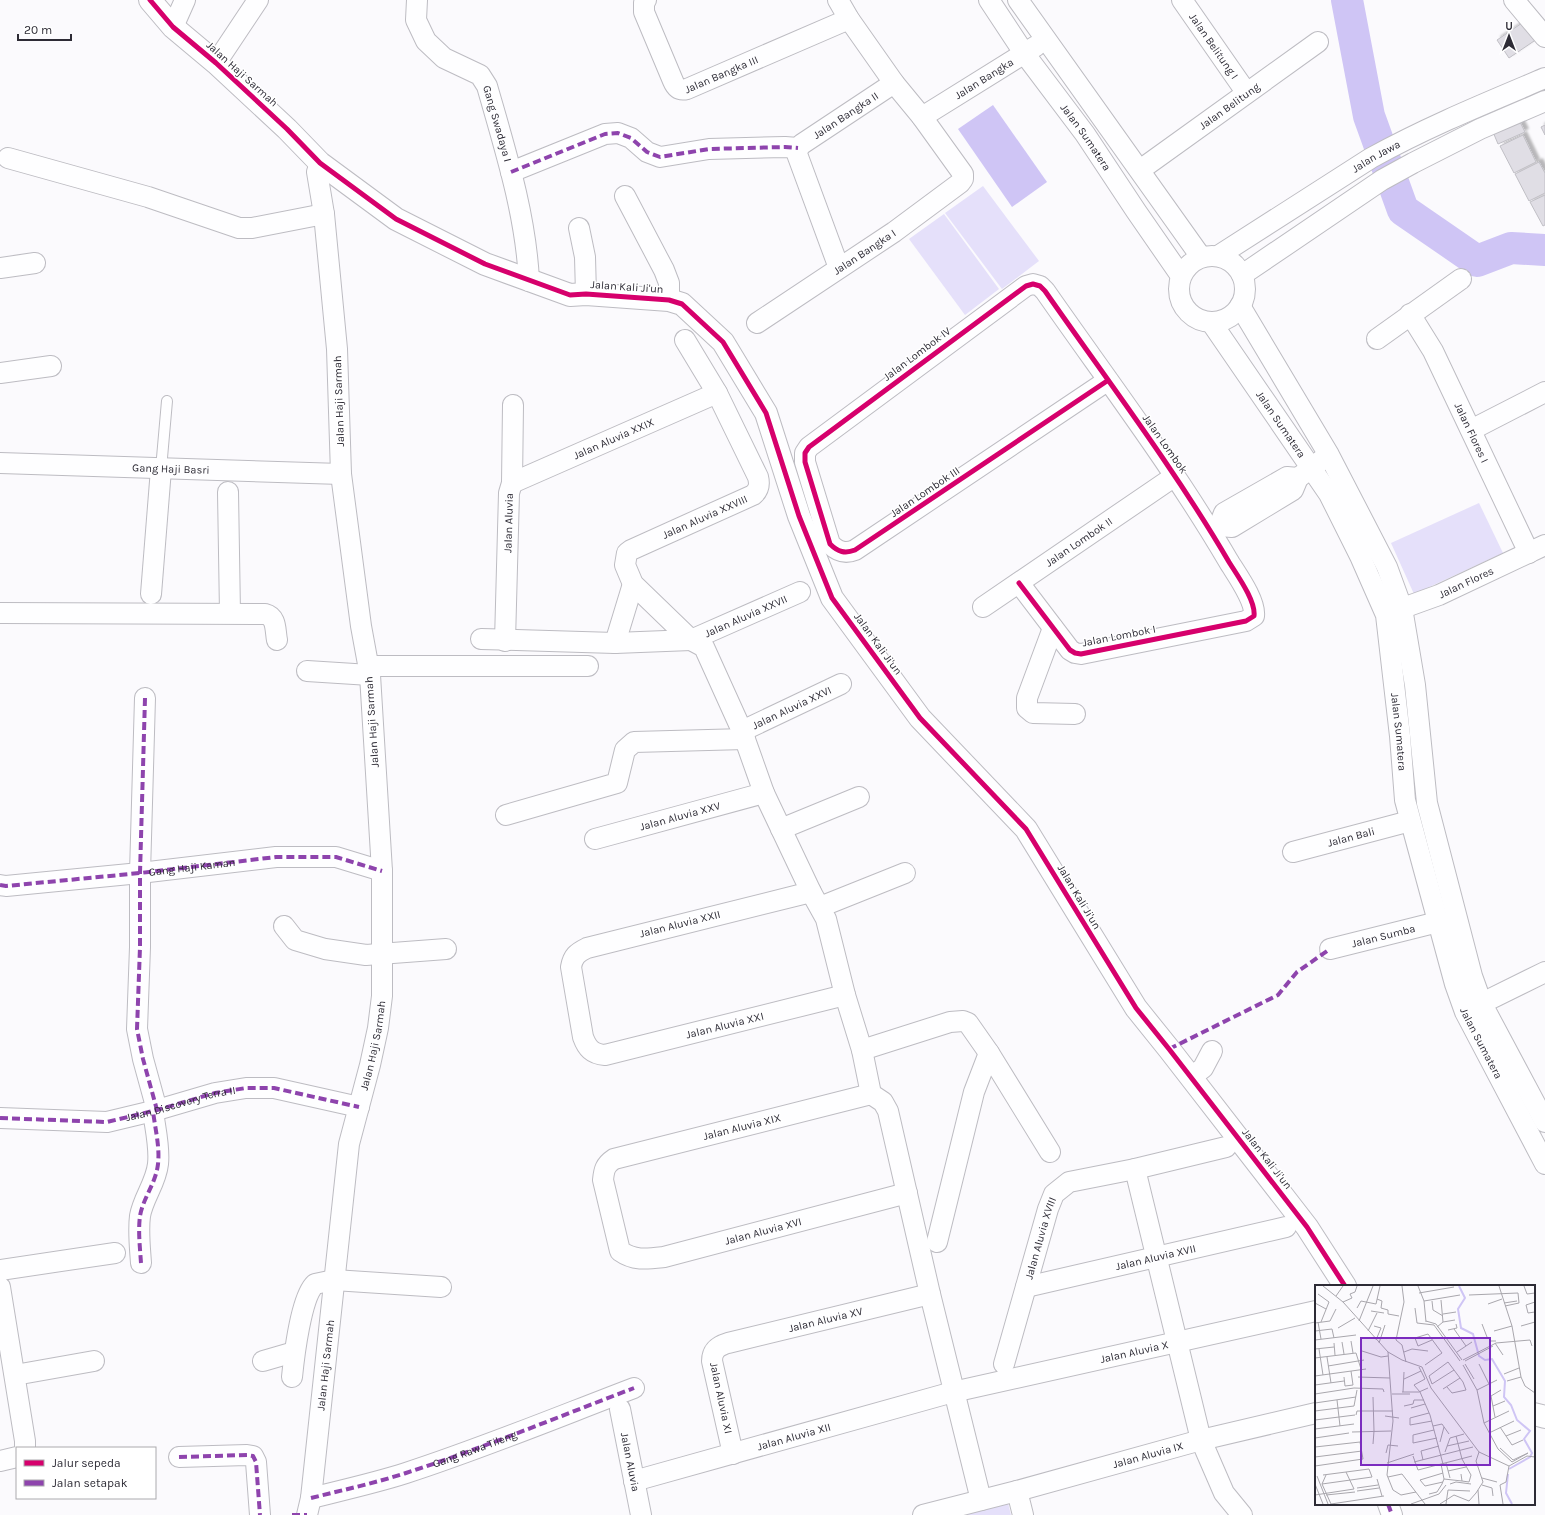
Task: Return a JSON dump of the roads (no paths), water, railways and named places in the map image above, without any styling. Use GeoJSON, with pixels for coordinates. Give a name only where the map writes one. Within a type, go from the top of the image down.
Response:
{"type":"FeatureCollection","features":[{"type":"Feature","properties":{"kind":"street","name":"Jalan Haji Sarmah"},"geometry":{"type":"LineString","coordinates":[[150,0],[173,27],[216,63],[287,128],[320,163],[317,172],[324,214],[337,349],[341,474],[361,626],[369,670],[382,871],[382,996],[378,1028],[370,1065],[349,1144],[309,1509]]}},
{"type":"Feature","properties":{"kind":"street"},"geometry":{"type":"LineString","coordinates":[[173,27],[184,0]]}},
{"type":"Feature","properties":{"kind":"street"},"geometry":{"type":"LineString","coordinates":[[216,63],[258,0]]}},
{"type":"Feature","properties":{"kind":"street","name":"Gang Swadaya I"},"geometry":{"type":"LineString","coordinates":[[417,0],[416,20],[426,41],[444,58],[480,75],[488,86],[511,172],[528,251],[529,281]]}},
{"type":"Feature","properties":{"kind":"street"},"geometry":{"type":"LineString","coordinates":[[838,0],[849,19],[894,83],[922,117]]}},
{"type":"Feature","properties":{"kind":"street","name":"Jalan Sumatera"},"geometry":{"type":"LineString","coordinates":[[989,0],[1024,53],[1085,134],[1181,276]]}},
{"type":"Feature","properties":{"kind":"street"},"geometry":{"type":"LineString","coordinates":[[1018,0],[1140,170],[1209,256]]}},
{"type":"Feature","properties":{"kind":"street","name":"Jalan Belitung I"},"geometry":{"type":"LineString","coordinates":[[1182,0],[1246,92]]}},
{"type":"Feature","properties":{"kind":"street"},"geometry":{"type":"LineString","coordinates":[[1514,0],[1545,37]]}},
{"type":"Feature","properties":{"kind":"street","name":"Jalan Bangka III"},"geometry":{"type":"LineString","coordinates":[[645,2],[644,12],[676,88],[680,90],[687,89],[849,19]]}},
{"type":"Feature","properties":{"kind":"street","name":"Jalan Bangka"},"geometry":{"type":"LineString","coordinates":[[922,117],[1046,39]]}},
{"type":"Feature","properties":{"kind":"street","name":"Jalan Belitung"},"geometry":{"type":"LineString","coordinates":[[1140,170],[1246,92],[1318,42]]}},
{"type":"Feature","properties":{"kind":"street","name":"Jalan Jawa"},"geometry":{"type":"LineString","coordinates":[[1209,256],[1401,142],[1545,78]]}},
{"type":"Feature","properties":{"kind":"street","name":"Jalan Bangka II"},"geometry":{"type":"LineString","coordinates":[[798,148],[894,83]]}},
{"type":"Feature","properties":{"kind":"street","name":"Jalan Jawa"},"geometry":{"type":"LineString","coordinates":[[1242,275],[1382,180],[1480,129],[1545,101]]}},
{"type":"Feature","properties":{"kind":"street","name":"Jalan Bangka I"},"geometry":{"type":"LineString","coordinates":[[757,323],[894,232],[960,183],[963,179],[962,174],[922,117]]}},
{"type":"Feature","properties":{"kind":"street"},"geometry":{"type":"LineString","coordinates":[[511,172],[605,134],[618,134],[631,138],[647,152],[660,157],[709,149],[798,148],[797,154],[839,268]]}},
{"type":"Feature","properties":{"kind":"street"},"geometry":{"type":"LineString","coordinates":[[1401,142],[1416,161]]}},
{"type":"Feature","properties":{"kind":"street"},"geometry":{"type":"LineString","coordinates":[[8,158],[148,197],[239,228],[252,228],[324,214]]}},
{"type":"Feature","properties":{"kind":"street","name":"Jalan Kali Ji'un"},"geometry":{"type":"LineString","coordinates":[[320,163],[396,219],[485,264],[570,295],[586,294],[669,300],[682,304],[723,342],[766,413],[799,516],[832,598],[920,718],[1026,829],[1136,1008],[1191,1076],[1307,1228],[1345,1285]]}},
{"type":"Feature","properties":{"kind":"street"},"geometry":{"type":"LineString","coordinates":[[625,196],[664,270],[669,283],[669,300]]}},
{"type":"Feature","properties":{"kind":"street"},"geometry":{"type":"LineString","coordinates":[[579,228],[585,257],[586,294]]}},
{"type":"Feature","properties":{"kind":"street"},"geometry":{"type":"LineString","coordinates":[[1209,256],[1233,263],[1242,275],[1245,291],[1240,306],[1234,313],[1219,321],[1211,322],[1193,316],[1186,310],[1178,294],[1178,284],[1181,276],[1192,261],[1209,256]]}},
{"type":"Feature","properties":{"kind":"street"},"geometry":{"type":"LineString","coordinates":[[0,268],[35,263]]}},
{"type":"Feature","properties":{"kind":"street"},"geometry":{"type":"LineString","coordinates":[[1377,339],[1460,279]]}},
{"type":"Feature","properties":{"kind":"street","name":"Jalan Lombok IV"},"geometry":{"type":"LineString","coordinates":[[805,453],[809,447],[1026,286],[1037,284],[1045,291]]}},
{"type":"Feature","properties":{"kind":"street","name":"Jalan Lombok"},"geometry":{"type":"LineString","coordinates":[[1045,291],[1175,476],[1215,528],[1245,588],[1254,610],[1254,616]]}},
{"type":"Feature","properties":{"kind":"street","name":"Jalan Sumatera"},"geometry":{"type":"LineString","coordinates":[[1240,306],[1329,455],[1387,567],[1394,612],[1400,736],[1405,800],[1455,984],[1473,1008],[1545,1122]]}},
{"type":"Feature","properties":{"kind":"street","name":"Jalan Flores I"},"geometry":{"type":"LineString","coordinates":[[1410,314],[1433,351],[1471,430],[1537,549]]}},
{"type":"Feature","properties":{"kind":"street","name":"Jalan Sumatera"},"geometry":{"type":"LineString","coordinates":[[1211,322],[1305,472],[1329,494],[1360,556],[1394,612],[1414,685],[1427,803],[1458,924],[1473,1008],[1537,1129],[1545,1164]]}},
{"type":"Feature","properties":{"kind":"street"},"geometry":{"type":"LineString","coordinates":[[685,340],[717,393]]}},
{"type":"Feature","properties":{"kind":"street"},"geometry":{"type":"LineString","coordinates":[[0,373],[51,366]]}},
{"type":"Feature","properties":{"kind":"street","name":"Jalan Lombok III"},"geometry":{"type":"LineString","coordinates":[[805,453],[805,462],[830,544],[836,550],[848,553],[855,550],[1108,381]]}},
{"type":"Feature","properties":{"kind":"street"},"geometry":{"type":"LineString","coordinates":[[1471,430],[1545,392]]}},
{"type":"Feature","properties":{"kind":"street","name":"Jalan Aluvia XXIX"},"geometry":{"type":"LineString","coordinates":[[512,483],[717,393]]}},
{"type":"Feature","properties":{"kind":"street","name":"Jalan Aluvia XXVIII"},"geometry":{"type":"LineString","coordinates":[[717,393],[758,477],[759,483],[756,492],[746,499],[631,550],[628,553],[626,565],[633,584],[691,640],[704,647],[744,735],[764,794],[826,919],[845,995],[862,1050],[871,1094]]}},
{"type":"Feature","properties":{"kind":"street","name":"Jalan Aluvia"},"geometry":{"type":"LineString","coordinates":[[505,641],[509,493],[512,483],[513,405]]}},
{"type":"Feature","properties":{"kind":"street"},"geometry":{"type":"LineString","coordinates":[[1215,528],[1224,513],[1287,477],[1305,472],[1329,455]]}},
{"type":"Feature","properties":{"kind":"street","name":"Gang Haji Basri"},"geometry":{"type":"LineString","coordinates":[[0,463],[341,474]]}},
{"type":"Feature","properties":{"kind":"street"},"geometry":{"type":"LineString","coordinates":[[151,594],[161,469]]}},
{"type":"Feature","properties":{"kind":"street","name":"Jalan Lombok II"},"geometry":{"type":"LineString","coordinates":[[983,607],[1175,476]]}},
{"type":"Feature","properties":{"kind":"street"},"geometry":{"type":"LineString","coordinates":[[228,492],[230,613]]}},
{"type":"Feature","properties":{"kind":"street","name":"Jalan Flores"},"geometry":{"type":"LineString","coordinates":[[1394,612],[1439,595],[1537,549]]}},
{"type":"Feature","properties":{"kind":"street","name":"Jalan Lombok I"},"geometry":{"type":"LineString","coordinates":[[1019,583],[1070,650],[1075,653],[1087,654],[1246,621],[1254,616]]}},
{"type":"Feature","properties":{"kind":"street"},"geometry":{"type":"LineString","coordinates":[[615,642],[633,584]]}},
{"type":"Feature","properties":{"kind":"street","name":"Jalan Aluvia XXVII"},"geometry":{"type":"LineString","coordinates":[[691,640],[800,592]]}},
{"type":"Feature","properties":{"kind":"street"},"geometry":{"type":"LineString","coordinates":[[0,613],[252,613],[271,616],[274,620],[277,640]]}},
{"type":"Feature","properties":{"kind":"street"},"geometry":{"type":"LineString","coordinates":[[1053,628],[1027,698],[1027,708],[1033,714],[1075,714]]}},
{"type":"Feature","properties":{"kind":"street"},"geometry":{"type":"LineString","coordinates":[[481,639],[505,641],[615,642],[691,640]]}},
{"type":"Feature","properties":{"kind":"street"},"geometry":{"type":"LineString","coordinates":[[307,671],[588,666]]}},
{"type":"Feature","properties":{"kind":"street","name":"Jalan Aluvia XXVI"},"geometry":{"type":"LineString","coordinates":[[744,735],[841,684]]}},
{"type":"Feature","properties":{"kind":"street"},"geometry":{"type":"LineString","coordinates":[[140,1263],[140,1217],[146,1197],[155,1178],[158,1163],[155,1111],[137,1029],[140,947],[140,873],[146,698]]}},
{"type":"Feature","properties":{"kind":"street"},"geometry":{"type":"LineString","coordinates":[[506,815],[617,783],[625,750],[634,742],[744,735]]}},
{"type":"Feature","properties":{"kind":"street","name":"Jalan Aluvia XXV"},"geometry":{"type":"LineString","coordinates":[[596,839],[764,794]]}},
{"type":"Feature","properties":{"kind":"street"},"geometry":{"type":"LineString","coordinates":[[781,829],[859,797]]}},
{"type":"Feature","properties":{"kind":"street","name":"Jalan Bali"},"geometry":{"type":"LineString","coordinates":[[1293,852],[1410,821]]}},
{"type":"Feature","properties":{"kind":"street","name":"Gang Haji Kaman"},"geometry":{"type":"LineString","coordinates":[[0,885],[6,886],[140,873],[276,857],[309,856],[336,858],[382,871]]}},
{"type":"Feature","properties":{"kind":"street","name":"Jalan Aluvia XXII"},"geometry":{"type":"LineString","coordinates":[[605,1055],[591,1051],[586,1045],[583,1037],[571,967],[573,959],[578,952],[587,948],[815,899],[905,873]]}},
{"type":"Feature","properties":{"kind":"street","name":"Jalan Sumba"},"geometry":{"type":"LineString","coordinates":[[1330,949],[1438,922]]}},
{"type":"Feature","properties":{"kind":"street"},"geometry":{"type":"LineString","coordinates":[[284,926],[295,940],[325,949],[366,955],[446,949]]}},
{"type":"Feature","properties":{"kind":"street"},"geometry":{"type":"LineString","coordinates":[[1473,1008],[1545,972]]}},
{"type":"Feature","properties":{"kind":"street","name":"Jalan Aluvia XXI"},"geometry":{"type":"LineString","coordinates":[[605,1055],[845,995]]}},
{"type":"Feature","properties":{"kind":"street"},"geometry":{"type":"LineString","coordinates":[[862,1050],[950,1022],[963,1021],[968,1023],[989,1053],[1050,1152]]}},
{"type":"Feature","properties":{"kind":"street"},"geometry":{"type":"LineString","coordinates":[[1191,1076],[1203,1068],[1212,1051]]}},
{"type":"Feature","properties":{"kind":"street"},"geometry":{"type":"LineString","coordinates":[[938,1242],[974,1092],[989,1053]]}},
{"type":"Feature","properties":{"kind":"street","name":"Jalan Discovery Terra II"},"geometry":{"type":"LineString","coordinates":[[0,1118],[107,1122],[155,1111],[215,1092],[246,1088],[274,1088],[359,1107]]}},
{"type":"Feature","properties":{"kind":"street"},"geometry":{"type":"LineString","coordinates":[[871,1094],[883,1102],[888,1111],[930,1294],[981,1500]]}},
{"type":"Feature","properties":{"kind":"street","name":"Jalan Aluvia XIX"},"geometry":{"type":"LineString","coordinates":[[620,1251],[603,1180],[604,1171],[607,1164],[614,1159],[871,1094]]}},
{"type":"Feature","properties":{"kind":"street","name":"Jalan Aluvia XVIII"},"geometry":{"type":"LineString","coordinates":[[1004,1364],[1048,1210],[1054,1194],[1069,1182],[1135,1169],[1226,1147]]}},
{"type":"Feature","properties":{"kind":"street"},"geometry":{"type":"LineString","coordinates":[[1135,1169],[1201,1440],[1224,1493],[1242,1515]]}},
{"type":"Feature","properties":{"kind":"street","name":"Jalan Aluvia XVI"},"geometry":{"type":"LineString","coordinates":[[620,1251],[627,1256],[636,1259],[664,1257],[907,1194]]}},
{"type":"Feature","properties":{"kind":"street","name":"Jalan Aluvia XVII"},"geometry":{"type":"LineString","coordinates":[[1026,1287],[1286,1227]]}},
{"type":"Feature","properties":{"kind":"street"},"geometry":{"type":"LineString","coordinates":[[0,1270],[116,1253]]}},
{"type":"Feature","properties":{"kind":"street"},"geometry":{"type":"LineString","coordinates":[[292,1377],[294,1352],[302,1316],[312,1286],[318,1282],[334,1280],[442,1287]]}},
{"type":"Feature","properties":{"kind":"street"},"geometry":{"type":"LineString","coordinates":[[0,1287],[5,1348],[15,1375],[22,1447]]}},
{"type":"Feature","properties":{"kind":"street","name":"Jalan Aluvia XV"},"geometry":{"type":"LineString","coordinates":[[720,1345],[930,1294]]}},
{"type":"Feature","properties":{"kind":"street","name":"Jalan Aluvia X"},"geometry":{"type":"LineString","coordinates":[[954,1392],[1315,1311]]}},
{"type":"Feature","properties":{"kind":"street","name":"Jalan Aluvia XI"},"geometry":{"type":"LineString","coordinates":[[720,1345],[712,1354],[712,1361],[733,1454]]}},
{"type":"Feature","properties":{"kind":"street"},"geometry":{"type":"LineString","coordinates":[[263,1361],[294,1352]]}},
{"type":"Feature","properties":{"kind":"street"},"geometry":{"type":"LineString","coordinates":[[15,1375],[94,1361]]}},
{"type":"Feature","properties":{"kind":"street","name":"Gang Rawa Tileng"},"geometry":{"type":"LineString","coordinates":[[292,1515],[361,1486],[461,1454],[634,1388]]}},
{"type":"Feature","properties":{"kind":"street","name":"Jalan Aluvia XII"},"geometry":{"type":"LineString","coordinates":[[634,1481],[954,1392]]}},
{"type":"Feature","properties":{"kind":"street","name":"Jalan Aluvia"},"geometry":{"type":"LineString","coordinates":[[620,1409],[641,1515]]}},
{"type":"Feature","properties":{"kind":"street","name":"Jalan Aluvia IX"},"geometry":{"type":"LineString","coordinates":[[923,1515],[950,1512],[981,1500],[1201,1440],[1315,1413]]}},
{"type":"Feature","properties":{"kind":"street"},"geometry":{"type":"LineString","coordinates":[[1535,1414],[1545,1417]]}},
{"type":"Feature","properties":{"kind":"street"},"geometry":{"type":"LineString","coordinates":[[0,1461],[16,1452]]}},
{"type":"Feature","properties":{"kind":"street"},"geometry":{"type":"LineString","coordinates":[[179,1457],[253,1456],[256,1462],[260,1515]]}},
{"type":"Feature","properties":{"kind":"street"},"geometry":{"type":"LineString","coordinates":[[1017,1491],[1023,1515]]}},
{"type":"Feature","properties":{"kind":"street"},"geometry":{"type":"LineString","coordinates":[[1388,1505],[1392,1515]]}},
{"type":"Feature","properties":{"kind":"lane"},"geometry":{"type":"LineString","coordinates":[[161,469],[167,401]]}},
{"type":"Feature","properties":{"kind":"waterway"},"geometry":{"type":"LineString","coordinates":[[1347,0],[1369,116],[1403,210],[1477,261],[1511,248],[1545,250]]}}]}
